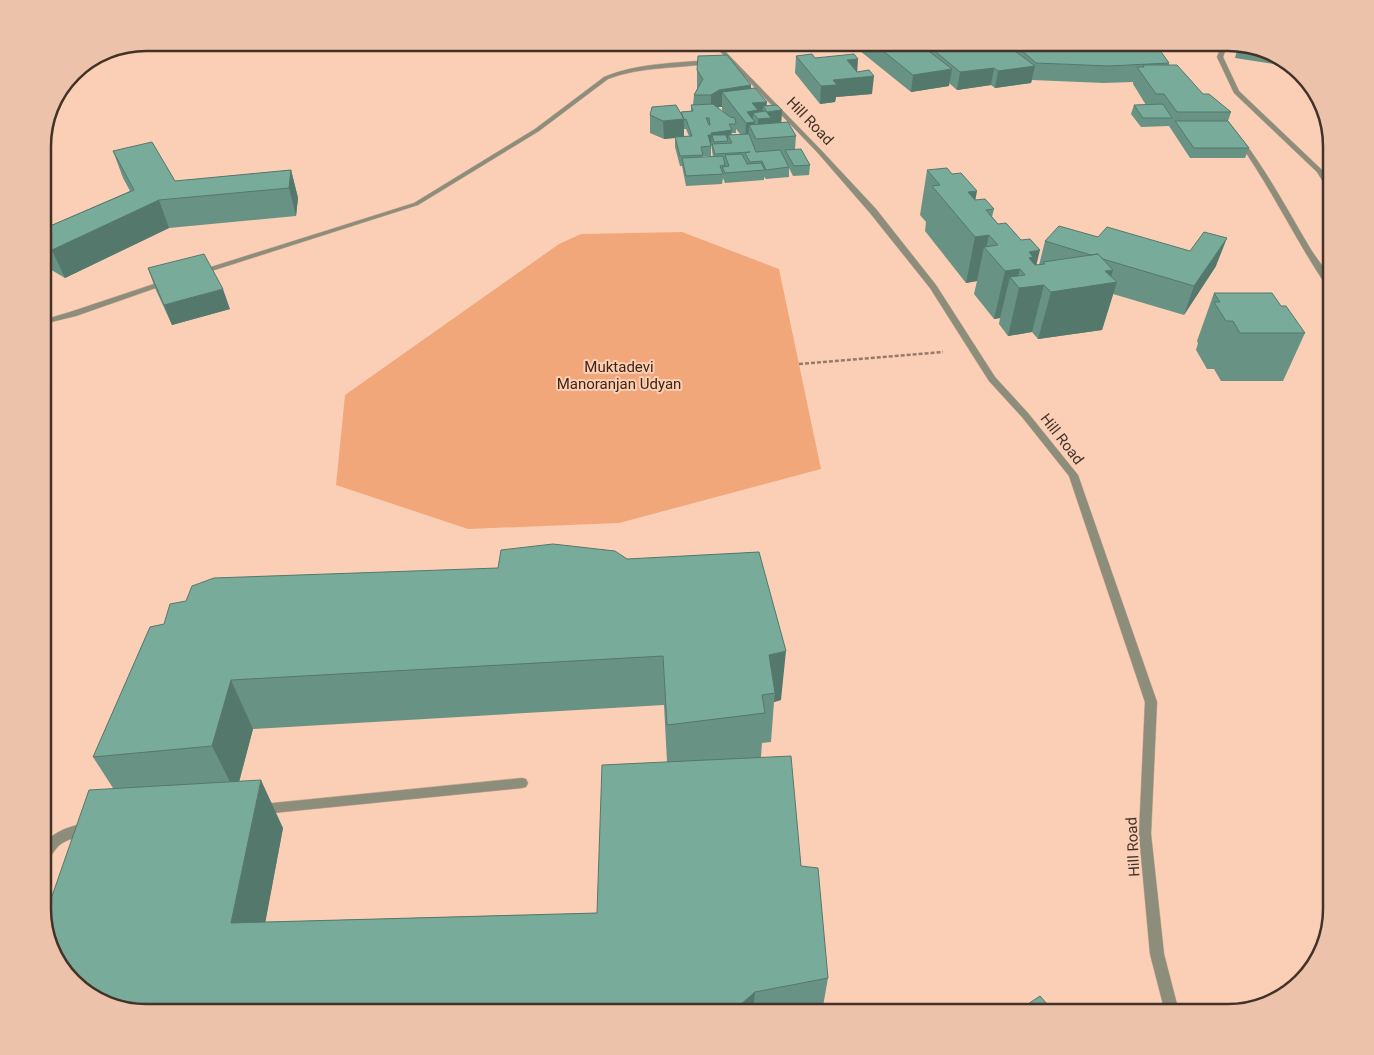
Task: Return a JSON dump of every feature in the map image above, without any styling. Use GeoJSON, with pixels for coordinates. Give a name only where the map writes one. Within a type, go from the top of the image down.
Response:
{"type":"FeatureCollection","features":[{"type":"Feature","properties":{"kind":"street","name":"Hill Road"},"geometry":{"type":"LineString","coordinates":[[722,51],[873,211],[933,287],[992,379],[1024,414],[1073,476],[1151,702],[1145,834],[1157,954],[1170,1004]]}},
{"type":"Feature","properties":{"kind":"street"},"geometry":{"type":"LineString","coordinates":[[1222,51],[1220,57],[1236,92],[1323,176]]}},
{"type":"Feature","properties":{"kind":"street"},"geometry":{"type":"LineString","coordinates":[[187,276],[416,204],[537,130],[606,78],[616,73],[731,60]]}},
{"type":"Feature","properties":{"kind":"street"},"geometry":{"type":"LineString","coordinates":[[1232,132],[1258,163],[1323,274]]}},
{"type":"Feature","properties":{"kind":"street"},"geometry":{"type":"LineString","coordinates":[[51,320],[177,279]]}},
{"type":"Feature","properties":{"kind":"street"},"geometry":{"type":"LineString","coordinates":[[249,810],[522,783]]}},
{"type":"Feature","properties":{"kind":"street"},"geometry":{"type":"LineString","coordinates":[[51,845],[70,832],[96,828]]}},
{"type":"Feature","properties":{"kind":"path"},"geometry":{"type":"LineString","coordinates":[[799,364],[974,349]]}},
{"type":"Feature","properties":{"kind":"green space","name":"Muktadevi Manoranjan Udyan"},"geometry":{"type":"Polygon","coordinates":[[[682,232],[779,269],[821,469],[619,523],[468,529],[336,485],[345,395],[559,244],[581,234],[682,232]]]}},
{"type":"Feature","properties":{"kind":"building"},"geometry":{"type":"Polygon","coordinates":[[[883,51],[929,51],[952,69],[913,75],[883,51]]]}},
{"type":"Feature","properties":{"kind":"building"},"geometry":{"type":"Polygon","coordinates":[[[935,51],[1015,51],[1035,66],[998,71],[994,68],[960,72],[935,51]]]}},
{"type":"Feature","properties":{"kind":"building"},"geometry":{"type":"Polygon","coordinates":[[[1022,51],[1160,51],[1169,63],[1109,66],[1036,63],[1022,51]]]}},
{"type":"Feature","properties":{"kind":"building"},"geometry":{"type":"Polygon","coordinates":[[[812,54],[815,58],[854,54],[858,59],[847,60],[857,72],[869,70],[874,76],[833,80],[837,85],[821,86],[796,56],[812,54]]]}},
{"type":"Feature","properties":{"kind":"building"},"geometry":{"type":"Polygon","coordinates":[[[727,55],[751,85],[719,90],[711,95],[694,95],[703,79],[697,70],[698,56],[727,55]]]}},
{"type":"Feature","properties":{"kind":"building"},"geometry":{"type":"Polygon","coordinates":[[[1143,65],[1177,65],[1203,94],[1209,94],[1231,112],[1177,112],[1164,94],[1156,94],[1137,67],[1144,67],[1143,65]]]}},
{"type":"Feature","properties":{"kind":"building"},"geometry":{"type":"Polygon","coordinates":[[[755,88],[767,102],[752,103],[758,110],[747,112],[755,122],[746,123],[722,92],[755,88]]]}},
{"type":"Feature","properties":{"kind":"building"},"geometry":{"type":"Polygon","coordinates":[[[713,104],[730,117],[735,118],[736,124],[729,124],[732,130],[708,135],[711,146],[701,147],[703,155],[680,156],[675,137],[692,136],[686,119],[684,120],[681,112],[693,111],[691,105],[713,104]]]}},
{"type":"Feature","properties":{"kind":"building"},"geometry":{"type":"Polygon","coordinates":[[[1163,104],[1172,118],[1143,118],[1134,105],[1163,104]]]}},
{"type":"Feature","properties":{"kind":"building"},"geometry":{"type":"Polygon","coordinates":[[[676,105],[684,119],[663,121],[650,115],[652,107],[676,105]]]}},
{"type":"Feature","properties":{"kind":"building"},"geometry":{"type":"Polygon","coordinates":[[[777,105],[782,110],[767,112],[763,106],[777,105]]]}},
{"type":"Feature","properties":{"kind":"building"},"geometry":{"type":"Polygon","coordinates":[[[766,111],[771,118],[758,119],[753,113],[766,111]]]}},
{"type":"Feature","properties":{"kind":"building"},"geometry":{"type":"Polygon","coordinates":[[[1175,121],[1228,121],[1249,148],[1194,148],[1175,121]]]}},
{"type":"Feature","properties":{"kind":"building"},"geometry":{"type":"Polygon","coordinates":[[[788,122],[796,136],[756,139],[749,125],[788,122]]]}},
{"type":"Feature","properties":{"kind":"building"},"geometry":{"type":"Polygon","coordinates":[[[749,134],[756,152],[780,150],[789,167],[766,170],[762,161],[750,162],[745,153],[750,152],[715,154],[712,144],[732,143],[728,135],[749,134]]]}},
{"type":"Feature","properties":{"kind":"building"},"geometry":{"type":"Polygon","coordinates":[[[712,135],[726,135],[728,141],[714,142],[712,135]]]}},
{"type":"Feature","properties":{"kind":"building"},"geometry":{"type":"Polygon","coordinates":[[[152,142],[175,181],[291,170],[289,188],[159,200],[52,250],[51,226],[134,190],[113,151],[152,142]]]}},
{"type":"Feature","properties":{"kind":"building"},"geometry":{"type":"Polygon","coordinates":[[[801,149],[810,165],[794,166],[785,150],[801,149]]]}},
{"type":"Feature","properties":{"kind":"building"},"geometry":{"type":"Polygon","coordinates":[[[742,154],[747,164],[761,163],[765,170],[725,173],[722,167],[729,166],[725,155],[742,154]]]}},
{"type":"Feature","properties":{"kind":"building"},"geometry":{"type":"Polygon","coordinates":[[[723,156],[725,165],[720,166],[723,174],[686,176],[682,158],[723,156]]]}},
{"type":"Feature","properties":{"kind":"building"},"geometry":{"type":"Polygon","coordinates":[[[947,168],[952,174],[961,173],[977,191],[968,192],[975,200],[985,199],[994,209],[986,210],[998,224],[1006,223],[1021,240],[1030,239],[1040,250],[1029,252],[1033,257],[1029,258],[1035,265],[1045,264],[1043,262],[1098,254],[1113,270],[1105,271],[1117,282],[1051,292],[1044,285],[1019,288],[1010,277],[1025,275],[1020,269],[1005,271],[984,247],[998,245],[989,235],[975,237],[932,186],[940,185],[927,170],[947,168]]]}},
{"type":"Feature","properties":{"kind":"building"},"geometry":{"type":"Polygon","coordinates":[[[1059,226],[1098,237],[1107,227],[1190,251],[1204,232],[1227,238],[1194,286],[1103,259],[1098,254],[1091,255],[1045,241],[1059,226]]]}},
{"type":"Feature","properties":{"kind":"building"},"geometry":{"type":"Polygon","coordinates":[[[204,254],[223,289],[164,305],[148,268],[204,254]]]}},
{"type":"Feature","properties":{"kind":"building"},"geometry":{"type":"Polygon","coordinates":[[[1214,293],[1272,293],[1281,306],[1286,306],[1305,333],[1240,333],[1233,321],[1226,321],[1214,302],[1220,302],[1214,293]]]}},
{"type":"Feature","properties":{"kind":"building"},"geometry":{"type":"Polygon","coordinates":[[[553,544],[615,551],[627,559],[759,552],[786,651],[769,655],[775,693],[762,695],[765,713],[667,725],[663,656],[231,680],[212,746],[93,757],[150,627],[164,624],[170,604],[186,601],[192,586],[214,578],[498,568],[501,550],[553,544]]]}},
{"type":"Feature","properties":{"kind":"building"},"geometry":{"type":"Polygon","coordinates":[[[791,756],[801,866],[818,868],[828,978],[755,992],[741,1004],[140,1004],[116,999],[104,994],[84,980],[67,961],[54,933],[51,899],[89,790],[261,780],[231,923],[597,913],[602,765],[791,756]]]}},
{"type":"Feature","properties":{"kind":"building"},"geometry":{"type":"Polygon","coordinates":[[[1040,996],[1047,1004],[1028,1004],[1040,996]]]}}]}
